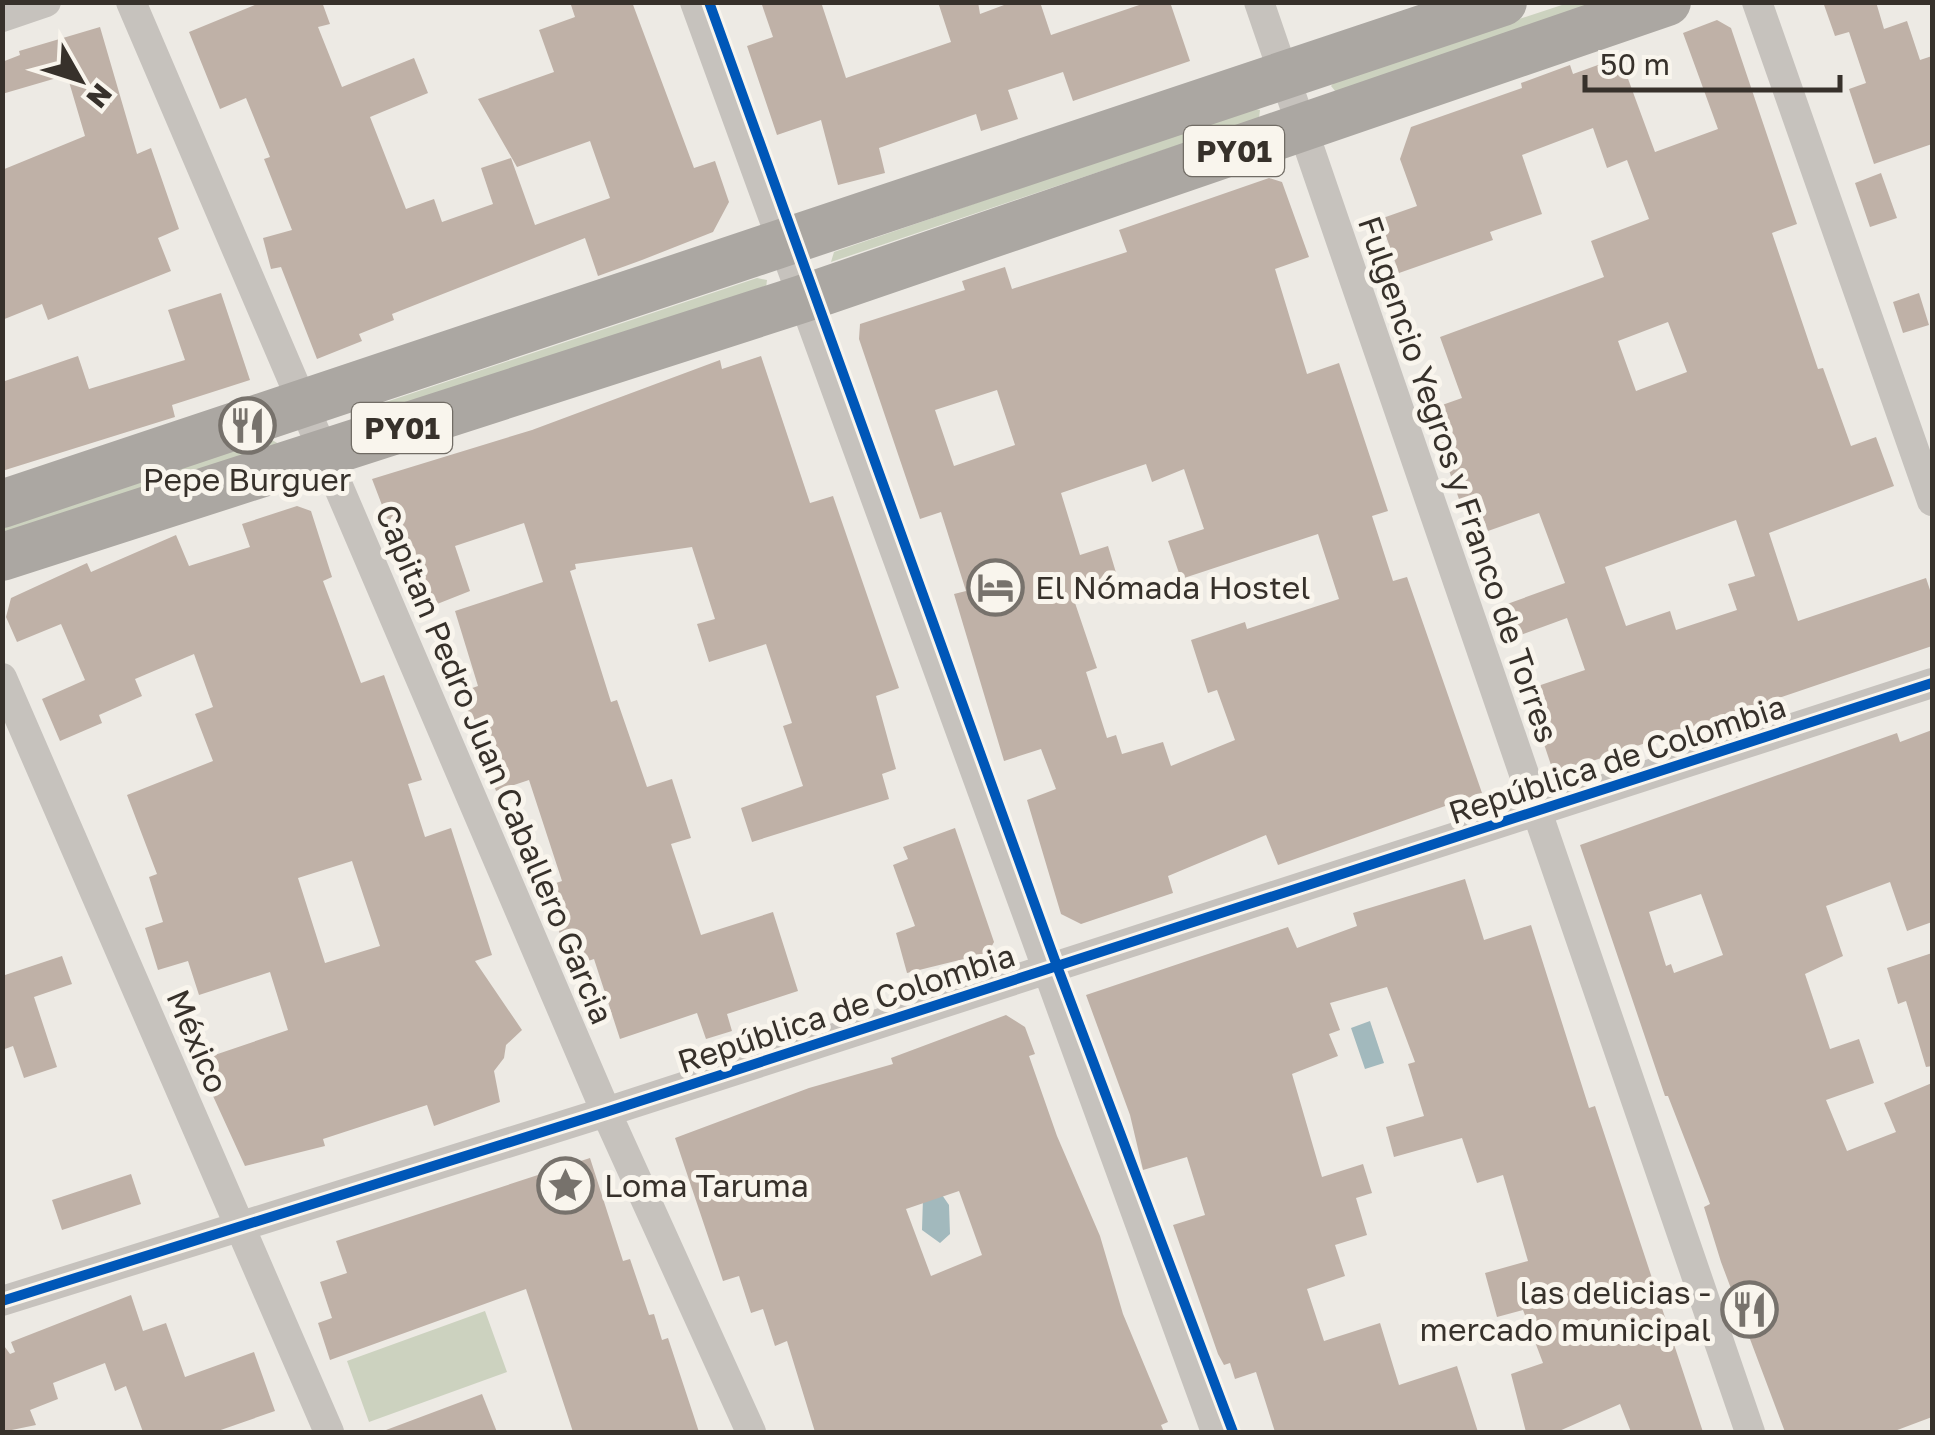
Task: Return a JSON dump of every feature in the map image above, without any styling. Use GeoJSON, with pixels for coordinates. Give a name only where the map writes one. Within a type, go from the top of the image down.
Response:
{"type":"FeatureCollection","features":[{"type":"Feature","properties":{"kind":"main road","name":"PY01"},"geometry":{"type":"LineString","coordinates":[[2,504],[1502,2]]}},
{"type":"Feature","properties":{"kind":"main road","name":"PY01"},"geometry":{"type":"LineString","coordinates":[[2,557],[802,299],[1667,2]]}},
{"type":"Feature","properties":{"kind":"street"},"geometry":{"type":"LineString","coordinates":[[2,17],[46,2]]}},
{"type":"Feature","properties":{"kind":"street","name":"Capitan Pedro Juan Caballero Garcia"},"geometry":{"type":"LineString","coordinates":[[131,2],[606,1112],[751,1432]]}},
{"type":"Feature","properties":{"kind":"street"},"geometry":{"type":"LineString","coordinates":[[695,2],[1216,1432]]}},
{"type":"Feature","properties":{"kind":"street","name":"Fulgencio Yegros y Franco de Torres"},"geometry":{"type":"LineString","coordinates":[[1259,2],[1750,1432]]}},
{"type":"Feature","properties":{"kind":"street"},"geometry":{"type":"LineString","coordinates":[[1757,2],[1932,500]]}},
{"type":"Feature","properties":{"kind":"street","name":"México"},"geometry":{"type":"LineString","coordinates":[[2,678],[328,1432]]}},
{"type":"Feature","properties":{"kind":"street","name":"República de Colombia"},"geometry":{"type":"LineString","coordinates":[[2,1301],[606,1112],[1932,683]]}},
{"type":"Feature","properties":{"kind":"green space"},"geometry":{"type":"Polygon","coordinates":[[[1568,3],[1609,3],[1336,92],[1331,86],[1337,79],[1568,3]]]}},
{"type":"Feature","properties":{"kind":"green space"},"geometry":{"type":"Polygon","coordinates":[[[1251,108],[1260,110],[1259,118],[831,262],[834,252],[1251,108]]]}},
{"type":"Feature","properties":{"kind":"green space"},"geometry":{"type":"Polygon","coordinates":[[[757,278],[767,280],[766,288],[352,422],[356,412],[757,278]]]}},
{"type":"Feature","properties":{"kind":"green space"},"geometry":{"type":"Polygon","coordinates":[[[270,439],[281,445],[3,541],[2,526],[270,439]]]}},
{"type":"Feature","properties":{"kind":"green space"},"geometry":{"type":"Polygon","coordinates":[[[485,1311],[507,1372],[369,1422],[347,1361],[485,1311]]]}},
{"type":"Feature","properties":{"kind":"water"},"geometry":{"type":"Polygon","coordinates":[[[1370,1021],[1384,1063],[1365,1069],[1351,1028],[1370,1021]]]}},
{"type":"Feature","properties":{"kind":"water"},"geometry":{"type":"Polygon","coordinates":[[[940,1192],[949,1205],[950,1234],[940,1243],[922,1230],[923,1198],[940,1192]]]}},
{"type":"Feature","properties":{"kind":"building"},"geometry":{"type":"Polygon","coordinates":[[[262,2],[322,2],[330,24],[318,27],[342,87],[414,58],[428,93],[370,117],[406,209],[434,199],[442,222],[493,204],[481,168],[511,158],[535,225],[610,198],[590,141],[517,167],[478,99],[554,72],[539,30],[575,17],[570,2],[632,2],[694,168],[715,161],[729,202],[713,232],[642,260],[598,276],[585,238],[392,314],[394,320],[359,334],[362,341],[317,359],[281,267],[271,269],[263,238],[292,230],[264,159],[270,157],[246,98],[220,109],[189,32],[262,2]]]}},
{"type":"Feature","properties":{"kind":"building"},"geometry":{"type":"Polygon","coordinates":[[[761,2],[821,2],[846,78],[951,42],[938,2],[978,2],[980,14],[1012,2],[1040,2],[1051,35],[1148,2],[1170,2],[1190,61],[1073,101],[1063,72],[1008,90],[1018,119],[981,131],[976,114],[879,148],[885,173],[838,185],[821,120],[777,135],[747,46],[773,37],[761,2]]]}},
{"type":"Feature","properties":{"kind":"building"},"geometry":{"type":"Polygon","coordinates":[[[1823,2],[1876,2],[1884,29],[1907,21],[1920,60],[1932,56],[1932,144],[1874,164],[1849,89],[1866,83],[1849,32],[1835,36],[1823,2]]]}},
{"type":"Feature","properties":{"kind":"building"},"geometry":{"type":"Polygon","coordinates":[[[1717,20],[1731,28],[1797,224],[1772,233],[1818,369],[1823,368],[1851,446],[1876,437],[1894,486],[1769,533],[1798,621],[1926,578],[1932,596],[1932,646],[1554,774],[1526,690],[1585,670],[1567,618],[1507,640],[1496,608],[1565,583],[1539,513],[1488,531],[1475,496],[1460,502],[1428,410],[1462,398],[1440,337],[1604,277],[1591,241],[1649,219],[1627,160],[1607,168],[1593,128],[1522,155],[1542,214],[1490,232],[1493,240],[1399,273],[1380,219],[1417,206],[1400,159],[1411,127],[1522,88],[1521,83],[1570,65],[1573,74],[1620,57],[1655,152],[1718,129],[1683,33],[1717,20]],[[1668,322],[1618,341],[1636,391],[1687,372],[1668,322]],[[1736,520],[1605,567],[1626,626],[1670,611],[1676,630],[1737,610],[1728,584],[1755,576],[1736,520]]]}},
{"type":"Feature","properties":{"kind":"building"},"geometry":{"type":"Polygon","coordinates":[[[100,27],[137,154],[151,148],[179,229],[158,238],[171,271],[48,320],[42,304],[2,320],[2,170],[85,136],[67,75],[2,94],[2,62],[20,55],[19,51],[100,27]]]}},
{"type":"Feature","properties":{"kind":"building"},"geometry":{"type":"Polygon","coordinates":[[[1881,173],[1897,218],[1870,227],[1855,183],[1881,173]]]}},
{"type":"Feature","properties":{"kind":"building"},"geometry":{"type":"Polygon","coordinates":[[[1269,178],[1282,182],[1309,257],[1275,269],[1307,374],[1339,363],[1388,511],[1372,516],[1393,581],[1407,577],[1482,793],[1278,865],[1266,835],[1168,876],[1173,893],[1081,924],[1061,914],[1027,800],[1056,789],[1041,749],[1004,761],[954,594],[966,591],[941,512],[920,519],[859,339],[860,324],[965,290],[962,281],[1005,267],[1012,289],[1127,252],[1119,230],[1269,178]],[[997,390],[935,410],[954,466],[1015,445],[997,390]],[[1146,464],[1061,493],[1080,555],[1108,546],[1120,586],[1074,600],[1097,668],[1086,672],[1107,738],[1116,735],[1122,754],[1163,742],[1171,766],[1235,740],[1217,690],[1208,693],[1191,640],[1245,622],[1247,629],[1339,599],[1318,534],[1181,579],[1168,541],[1204,529],[1184,469],[1152,482],[1146,464]]]}},
{"type":"Feature","properties":{"kind":"building"},"geometry":{"type":"Polygon","coordinates":[[[221,293],[250,380],[172,405],[175,417],[2,471],[2,382],[78,356],[89,389],[185,360],[168,310],[221,293]]]}},
{"type":"Feature","properties":{"kind":"building"},"geometry":{"type":"Polygon","coordinates":[[[1919,293],[1929,325],[1903,333],[1893,302],[1919,293]]]}},
{"type":"Feature","properties":{"kind":"building"},"geometry":{"type":"Polygon","coordinates":[[[761,356],[810,503],[833,496],[899,688],[876,696],[896,769],[882,774],[889,799],[752,842],[741,808],[803,786],[783,726],[792,723],[766,644],[709,662],[697,624],[715,619],[692,547],[575,564],[576,569],[570,571],[611,702],[617,700],[647,787],[672,779],[691,838],[671,844],[701,935],[773,912],[798,991],[727,1014],[732,1031],[706,1039],[697,1013],[620,1039],[594,959],[570,967],[558,928],[551,926],[538,889],[562,881],[529,780],[496,791],[461,692],[478,686],[455,611],[543,582],[524,523],[455,546],[470,591],[422,610],[372,479],[532,430],[720,360],[722,369],[761,356]]]}},
{"type":"Feature","properties":{"kind":"building"},"geometry":{"type":"Polygon","coordinates":[[[297,506],[311,511],[332,577],[323,581],[361,683],[384,675],[422,780],[408,784],[425,837],[451,828],[492,955],[475,961],[522,1030],[506,1045],[504,1058],[494,1071],[500,1102],[434,1126],[427,1105],[323,1139],[325,1146],[245,1166],[197,1061],[288,1030],[270,972],[199,995],[188,961],[158,970],[145,928],[163,922],[149,877],[157,874],[127,795],[213,761],[195,714],[213,707],[194,654],[135,679],[142,696],[99,715],[102,723],[60,741],[42,699],[85,680],[61,624],[17,642],[6,617],[11,598],[87,563],[91,572],[176,535],[189,566],[250,547],[242,524],[297,506]],[[352,861],[298,878],[325,963],[380,946],[352,861]]]}},
{"type":"Feature","properties":{"kind":"building"},"geometry":{"type":"Polygon","coordinates":[[[1932,730],[1932,922],[1907,931],[1890,882],[1826,906],[1843,956],[1805,974],[1830,1049],[1859,1039],[1874,1083],[1826,1100],[1847,1151],[1896,1132],[1884,1103],[1932,1083],[1932,1417],[1892,1432],[1785,1432],[1721,1262],[1704,1207],[1710,1204],[1665,1096],[1580,845],[1897,733],[1900,742],[1932,730]],[[1701,894],[1649,912],[1666,966],[1671,964],[1674,973],[1723,955],[1701,894]]]}},
{"type":"Feature","properties":{"kind":"building"},"geometry":{"type":"Polygon","coordinates":[[[955,828],[994,942],[988,953],[907,973],[896,933],[915,926],[893,865],[908,859],[903,847],[955,828]]]}},
{"type":"Feature","properties":{"kind":"building"},"geometry":{"type":"Polygon","coordinates":[[[1465,879],[1484,940],[1531,925],[1589,1108],[1595,1106],[1703,1432],[1631,1432],[1620,1404],[1557,1432],[1526,1432],[1511,1374],[1543,1363],[1523,1310],[1497,1317],[1485,1273],[1528,1261],[1503,1175],[1477,1183],[1462,1138],[1394,1157],[1386,1127],[1424,1116],[1408,1064],[1415,1062],[1387,987],[1330,1003],[1340,1030],[1329,1034],[1338,1056],[1292,1074],[1322,1177],[1363,1164],[1372,1193],[1356,1198],[1367,1235],[1335,1245],[1345,1276],[1307,1289],[1324,1341],[1380,1323],[1399,1385],[1457,1366],[1478,1432],[1275,1432],[1256,1372],[1235,1379],[1230,1363],[1224,1365],[1218,1354],[1173,1225],[1205,1215],[1187,1157],[1143,1170],[1130,1115],[1086,995],[1288,927],[1297,948],[1357,926],[1353,913],[1465,879]]]}},
{"type":"Feature","properties":{"kind":"building"},"geometry":{"type":"Polygon","coordinates":[[[1932,953],[1932,1066],[1926,1067],[1906,1001],[1898,1004],[1887,968],[1932,953]]]}},
{"type":"Feature","properties":{"kind":"building"},"geometry":{"type":"Polygon","coordinates":[[[62,956],[72,984],[34,997],[57,1067],[24,1078],[13,1046],[2,1050],[2,976],[62,956]]]}},
{"type":"Feature","properties":{"kind":"building"},"geometry":{"type":"Polygon","coordinates":[[[1006,1015],[1025,1027],[1035,1054],[1029,1056],[1057,1136],[1100,1236],[1123,1314],[1168,1422],[1161,1425],[1164,1432],[815,1432],[787,1341],[775,1346],[763,1309],[751,1313],[739,1276],[723,1281],[675,1138],[809,1088],[893,1064],[891,1058],[1006,1015]],[[959,1191],[906,1209],[931,1276],[982,1255],[959,1191]]]}},
{"type":"Feature","properties":{"kind":"building"},"geometry":{"type":"Polygon","coordinates":[[[590,1158],[623,1261],[630,1259],[649,1315],[654,1314],[662,1340],[668,1338],[699,1432],[573,1432],[526,1289],[330,1360],[318,1323],[332,1318],[320,1282],[347,1273],[336,1241],[590,1158]]]}},
{"type":"Feature","properties":{"kind":"building"},"geometry":{"type":"Polygon","coordinates":[[[131,1174],[141,1204],[62,1230],[52,1200],[131,1174]]]}},
{"type":"Feature","properties":{"kind":"building"},"geometry":{"type":"Polygon","coordinates":[[[131,1295],[143,1331],[166,1323],[185,1377],[254,1352],[275,1411],[215,1432],[143,1432],[126,1386],[115,1391],[105,1363],[53,1383],[58,1399],[30,1410],[36,1425],[2,1432],[2,1343],[10,1354],[15,1352],[11,1342],[131,1295]]]}},
{"type":"Feature","properties":{"kind":"building"},"geometry":{"type":"Polygon","coordinates":[[[482,1394],[497,1432],[386,1430],[482,1394]]]}},
{"type":"Feature","properties":{"kind":"cycle path"},"geometry":{"type":"LineString","coordinates":[[709,2],[1057,966],[1233,1432]]}},
{"type":"Feature","properties":{"kind":"cycle path"},"geometry":{"type":"LineString","coordinates":[[2,1301],[606,1112],[1932,683]]}},
{"type":"Feature","properties":{"kind":"place","name":"Pepe Burguer"},"geometry":{"type":"Point","coordinates":[247,425]}},
{"type":"Feature","properties":{"kind":"place","name":"El Nómada Hostel"},"geometry":{"type":"Point","coordinates":[996,587]}},
{"type":"Feature","properties":{"kind":"place","name":"Loma Taruma"},"geometry":{"type":"Point","coordinates":[565,1185]}},
{"type":"Feature","properties":{"kind":"place","name":"las delicias - mercado municipal"},"geometry":{"type":"Point","coordinates":[1750,1310]}}]}
